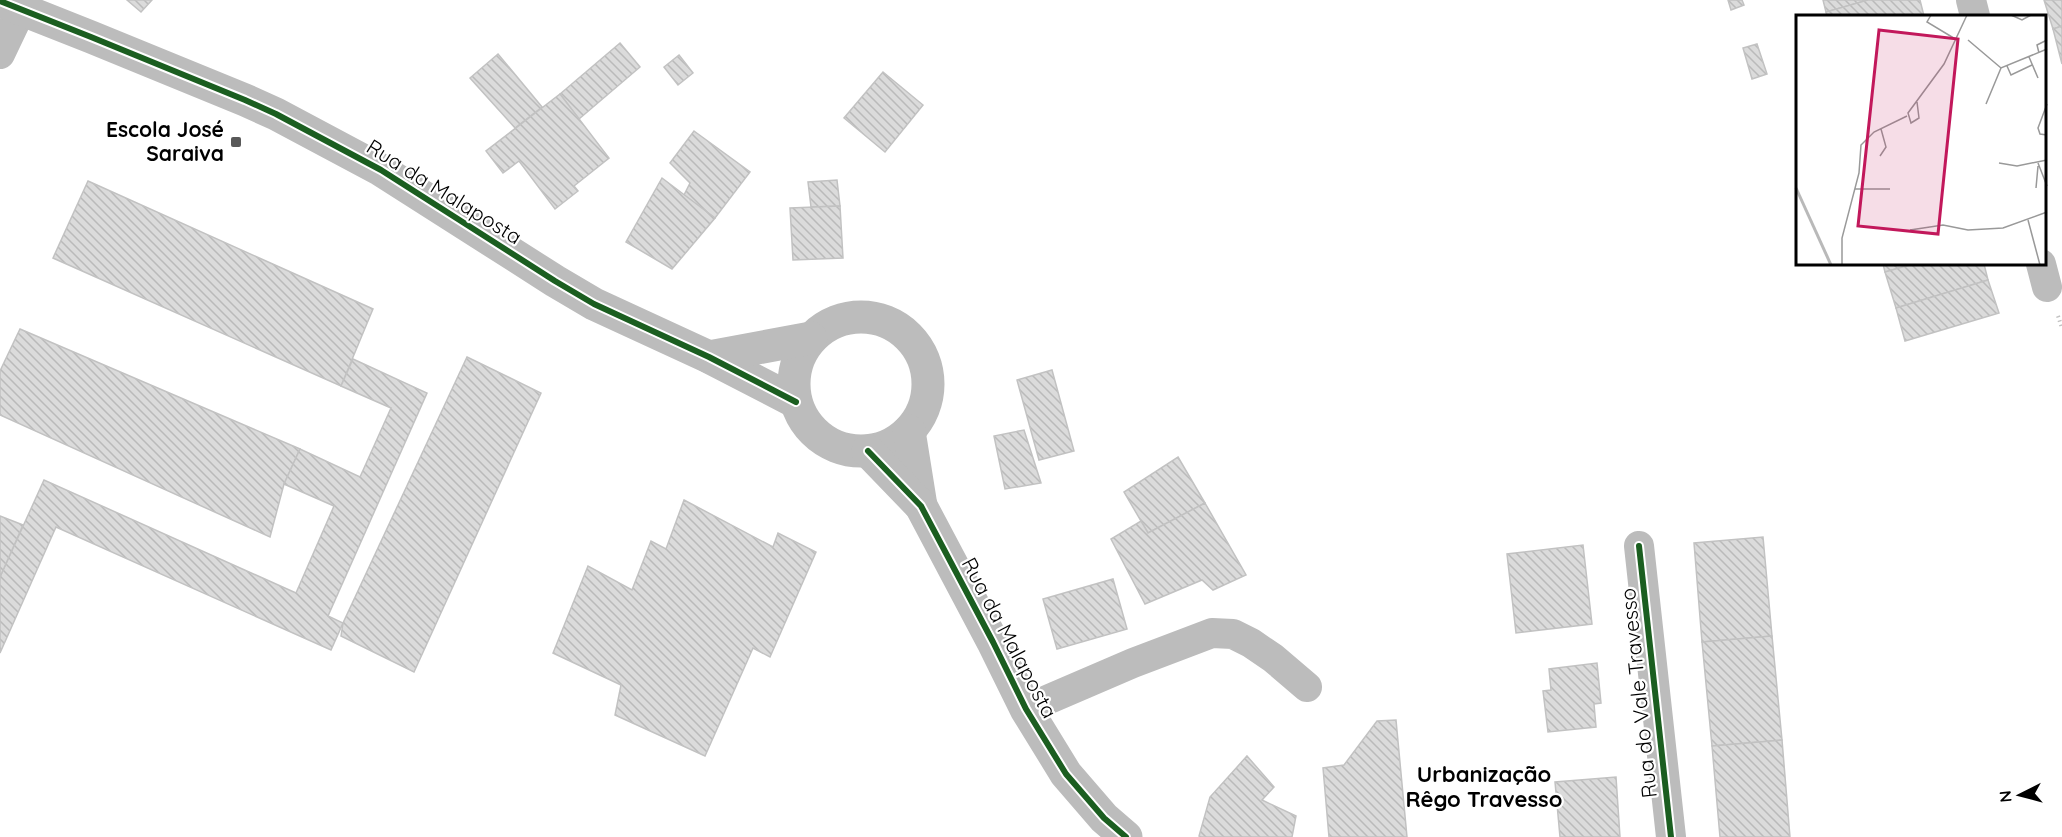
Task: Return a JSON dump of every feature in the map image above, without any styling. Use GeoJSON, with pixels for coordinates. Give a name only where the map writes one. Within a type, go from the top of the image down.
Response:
{"type":"FeatureCollection","features":[{"type":"Feature","properties":{"kind":"street"},"geometry":{"type":"LineString","coordinates":[[1971,0],[1975,15]]}},
{"type":"Feature","properties":{"kind":"street"},"geometry":{"type":"LineString","coordinates":[[0,54],[10,6]]}},
{"type":"Feature","properties":{"kind":"street","name":"Rua da Malaposta"},"geometry":{"type":"LineString","coordinates":[[10,6],[245,100],[285,119],[381,170],[584,298],[709,357],[796,402]]}},
{"type":"Feature","properties":{"kind":"street"},"geometry":{"type":"LineString","coordinates":[[870,316],[890,323],[908,335],[921,352],[928,372],[927,394],[921,414],[909,432],[890,445],[868,451],[849,450],[831,444],[816,434],[804,419],[796,402],[794,379],[799,357],[812,338],[828,324],[849,317],[870,316]]}},
{"type":"Feature","properties":{"kind":"street"},"geometry":{"type":"LineString","coordinates":[[709,357],[812,338]]}},
{"type":"Feature","properties":{"kind":"street","name":"Rua da Malaposta"},"geometry":{"type":"LineString","coordinates":[[909,432],[921,506]]}},
{"type":"Feature","properties":{"kind":"street","name":"Rua da Malaposta"},"geometry":{"type":"LineString","coordinates":[[868,451],[921,506],[1026,709],[1066,774],[1104,818],[1126,837]]}},
{"type":"Feature","properties":{"kind":"street","name":"Rua do Vale Travesso"},"geometry":{"type":"LineString","coordinates":[[1639,546],[1671,837]]}},
{"type":"Feature","properties":{"kind":"street"},"geometry":{"type":"LineString","coordinates":[[1026,709],[1133,663],[1212,633],[1233,634],[1251,643],[1307,687]]}},
{"type":"Feature","properties":{"kind":"building"},"geometry":{"type":"Polygon","coordinates":[[[127,0],[152,0],[141,12],[127,0]]]}},
{"type":"Feature","properties":{"kind":"building"},"geometry":{"type":"Polygon","coordinates":[[[1728,0],[1742,0],[1744,5],[1731,10],[1728,0]]]}},
{"type":"Feature","properties":{"kind":"building"},"geometry":{"type":"Polygon","coordinates":[[[1823,0],[1868,0],[1826,12],[1823,0]]]}},
{"type":"Feature","properties":{"kind":"building"},"geometry":{"type":"Polygon","coordinates":[[[1868,0],[1920,0],[1924,15],[1827,15],[1826,12],[1868,0]]]}},
{"type":"Feature","properties":{"kind":"building"},"geometry":{"type":"Polygon","coordinates":[[[2044,0],[2062,0],[2062,26],[2053,29],[2044,0]]]}},
{"type":"Feature","properties":{"kind":"building"},"geometry":{"type":"Polygon","coordinates":[[[2062,26],[2062,64],[2053,29],[2062,26]]]}},
{"type":"Feature","properties":{"kind":"building"},"geometry":{"type":"Polygon","coordinates":[[[620,43],[640,67],[579,119],[560,94],[620,43]]]}},
{"type":"Feature","properties":{"kind":"building"},"geometry":{"type":"Polygon","coordinates":[[[1757,44],[1767,74],[1752,79],[1743,48],[1757,44]]]}},
{"type":"Feature","properties":{"kind":"building"},"geometry":{"type":"Polygon","coordinates":[[[498,54],[542,107],[515,128],[470,78],[498,54]]]}},
{"type":"Feature","properties":{"kind":"building"},"geometry":{"type":"Polygon","coordinates":[[[679,55],[693,73],[678,85],[664,67],[679,55]]]}},
{"type":"Feature","properties":{"kind":"building"},"geometry":{"type":"Polygon","coordinates":[[[883,72],[923,105],[885,152],[844,118],[883,72]]]}},
{"type":"Feature","properties":{"kind":"building"},"geometry":{"type":"Polygon","coordinates":[[[560,94],[609,158],[574,186],[578,191],[555,209],[519,161],[503,173],[486,151],[560,94]]]}},
{"type":"Feature","properties":{"kind":"building"},"geometry":{"type":"Polygon","coordinates":[[[694,131],[750,172],[715,218],[684,195],[690,183],[670,163],[694,131]]]}},
{"type":"Feature","properties":{"kind":"building"},"geometry":{"type":"Polygon","coordinates":[[[662,178],[715,218],[672,269],[626,242],[662,178]]]}},
{"type":"Feature","properties":{"kind":"building"},"geometry":{"type":"Polygon","coordinates":[[[837,180],[840,206],[811,207],[808,182],[837,180]]]}},
{"type":"Feature","properties":{"kind":"building"},"geometry":{"type":"Polygon","coordinates":[[[88,181],[373,309],[341,386],[53,258],[88,181]]]}},
{"type":"Feature","properties":{"kind":"building"},"geometry":{"type":"Polygon","coordinates":[[[840,206],[843,258],[793,260],[790,208],[840,206]]]}},
{"type":"Feature","properties":{"kind":"building"},"geometry":{"type":"Polygon","coordinates":[[[1884,266],[1906,266],[1885,272],[1884,266]]]}},
{"type":"Feature","properties":{"kind":"building"},"geometry":{"type":"Polygon","coordinates":[[[1906,266],[1984,266],[1988,280],[1896,308],[1885,272],[1906,266]]]}},
{"type":"Feature","properties":{"kind":"building"},"geometry":{"type":"Polygon","coordinates":[[[1988,280],[1999,313],[1905,341],[1896,308],[1988,280]]]}},
{"type":"Feature","properties":{"kind":"building"},"geometry":{"type":"Polygon","coordinates":[[[20,329],[300,449],[284,484],[270,537],[0,415],[0,371],[20,329]]]}},
{"type":"Feature","properties":{"kind":"building"},"geometry":{"type":"Polygon","coordinates":[[[467,357],[541,393],[414,672],[341,636],[343,623],[467,357]]]}},
{"type":"Feature","properties":{"kind":"building"},"geometry":{"type":"Polygon","coordinates":[[[353,359],[427,393],[328,616],[343,623],[331,650],[56,527],[0,653],[0,577],[44,480],[296,593],[334,506],[284,484],[300,449],[360,477],[391,408],[341,386],[353,359]]]}},
{"type":"Feature","properties":{"kind":"building"},"geometry":{"type":"Polygon","coordinates":[[[1052,370],[1074,451],[1039,460],[1017,380],[1052,370]]]}},
{"type":"Feature","properties":{"kind":"building"},"geometry":{"type":"Polygon","coordinates":[[[1024,430],[1041,483],[1005,489],[994,436],[1024,430]]]}},
{"type":"Feature","properties":{"kind":"building"},"geometry":{"type":"Polygon","coordinates":[[[1178,457],[1205,503],[1148,533],[1124,492],[1178,457]]]}},
{"type":"Feature","properties":{"kind":"building"},"geometry":{"type":"Polygon","coordinates":[[[684,500],[773,547],[778,533],[816,552],[770,657],[753,648],[705,756],[615,715],[621,685],[553,653],[588,566],[632,590],[651,541],[666,549],[684,500]]]}},
{"type":"Feature","properties":{"kind":"building"},"geometry":{"type":"Polygon","coordinates":[[[1205,503],[1246,575],[1213,590],[1202,580],[1145,604],[1111,539],[1141,521],[1148,533],[1205,503]]]}},
{"type":"Feature","properties":{"kind":"building"},"geometry":{"type":"Polygon","coordinates":[[[0,516],[23,525],[0,577],[0,516]]]}},
{"type":"Feature","properties":{"kind":"building"},"geometry":{"type":"Polygon","coordinates":[[[1763,537],[1772,636],[1702,642],[1694,543],[1763,537]]]}},
{"type":"Feature","properties":{"kind":"building"},"geometry":{"type":"Polygon","coordinates":[[[1583,545],[1592,624],[1516,633],[1507,554],[1583,545]]]}},
{"type":"Feature","properties":{"kind":"building"},"geometry":{"type":"Polygon","coordinates":[[[1113,579],[1127,629],[1057,649],[1043,599],[1113,579]]]}},
{"type":"Feature","properties":{"kind":"building"},"geometry":{"type":"Polygon","coordinates":[[[1772,636],[1782,740],[1712,746],[1702,642],[1772,636]]]}},
{"type":"Feature","properties":{"kind":"building"},"geometry":{"type":"Polygon","coordinates":[[[1597,663],[1601,703],[1594,704],[1596,727],[1548,732],[1543,691],[1551,690],[1549,669],[1597,663]]]}},
{"type":"Feature","properties":{"kind":"building"},"geometry":{"type":"Polygon","coordinates":[[[1396,720],[1407,837],[1329,837],[1323,768],[1344,765],[1377,721],[1396,720]]]}},
{"type":"Feature","properties":{"kind":"building"},"geometry":{"type":"Polygon","coordinates":[[[1782,740],[1790,837],[1720,837],[1712,746],[1782,740]]]}},
{"type":"Feature","properties":{"kind":"building"},"geometry":{"type":"Polygon","coordinates":[[[1247,756],[1274,787],[1262,800],[1296,816],[1292,837],[1199,836],[1210,797],[1247,756]]]}},
{"type":"Feature","properties":{"kind":"building"},"geometry":{"type":"Polygon","coordinates":[[[1616,777],[1620,837],[1560,837],[1555,782],[1616,777]]]}},
{"type":"Feature","properties":{"kind":"cycle path"},"geometry":{"type":"LineString","coordinates":[[0,1],[276,114],[381,170],[594,304],[709,357],[796,402]]}},
{"type":"Feature","properties":{"kind":"cycle path"},"geometry":{"type":"LineString","coordinates":[[868,451],[921,506],[1026,709],[1066,774],[1104,818],[1126,837]]}},
{"type":"Feature","properties":{"kind":"cycle path"},"geometry":{"type":"LineString","coordinates":[[1639,546],[1671,837]]}},
{"type":"Feature","properties":{"kind":"place","name":"Escola José Saraiva"},"geometry":{"type":"Point","coordinates":[236,142]}},
{"type":"Feature","properties":{"kind":"district","name":"Urbanização Rêgo Travesso"},"geometry":{"type":"Point","coordinates":[1484,786]}}]}
